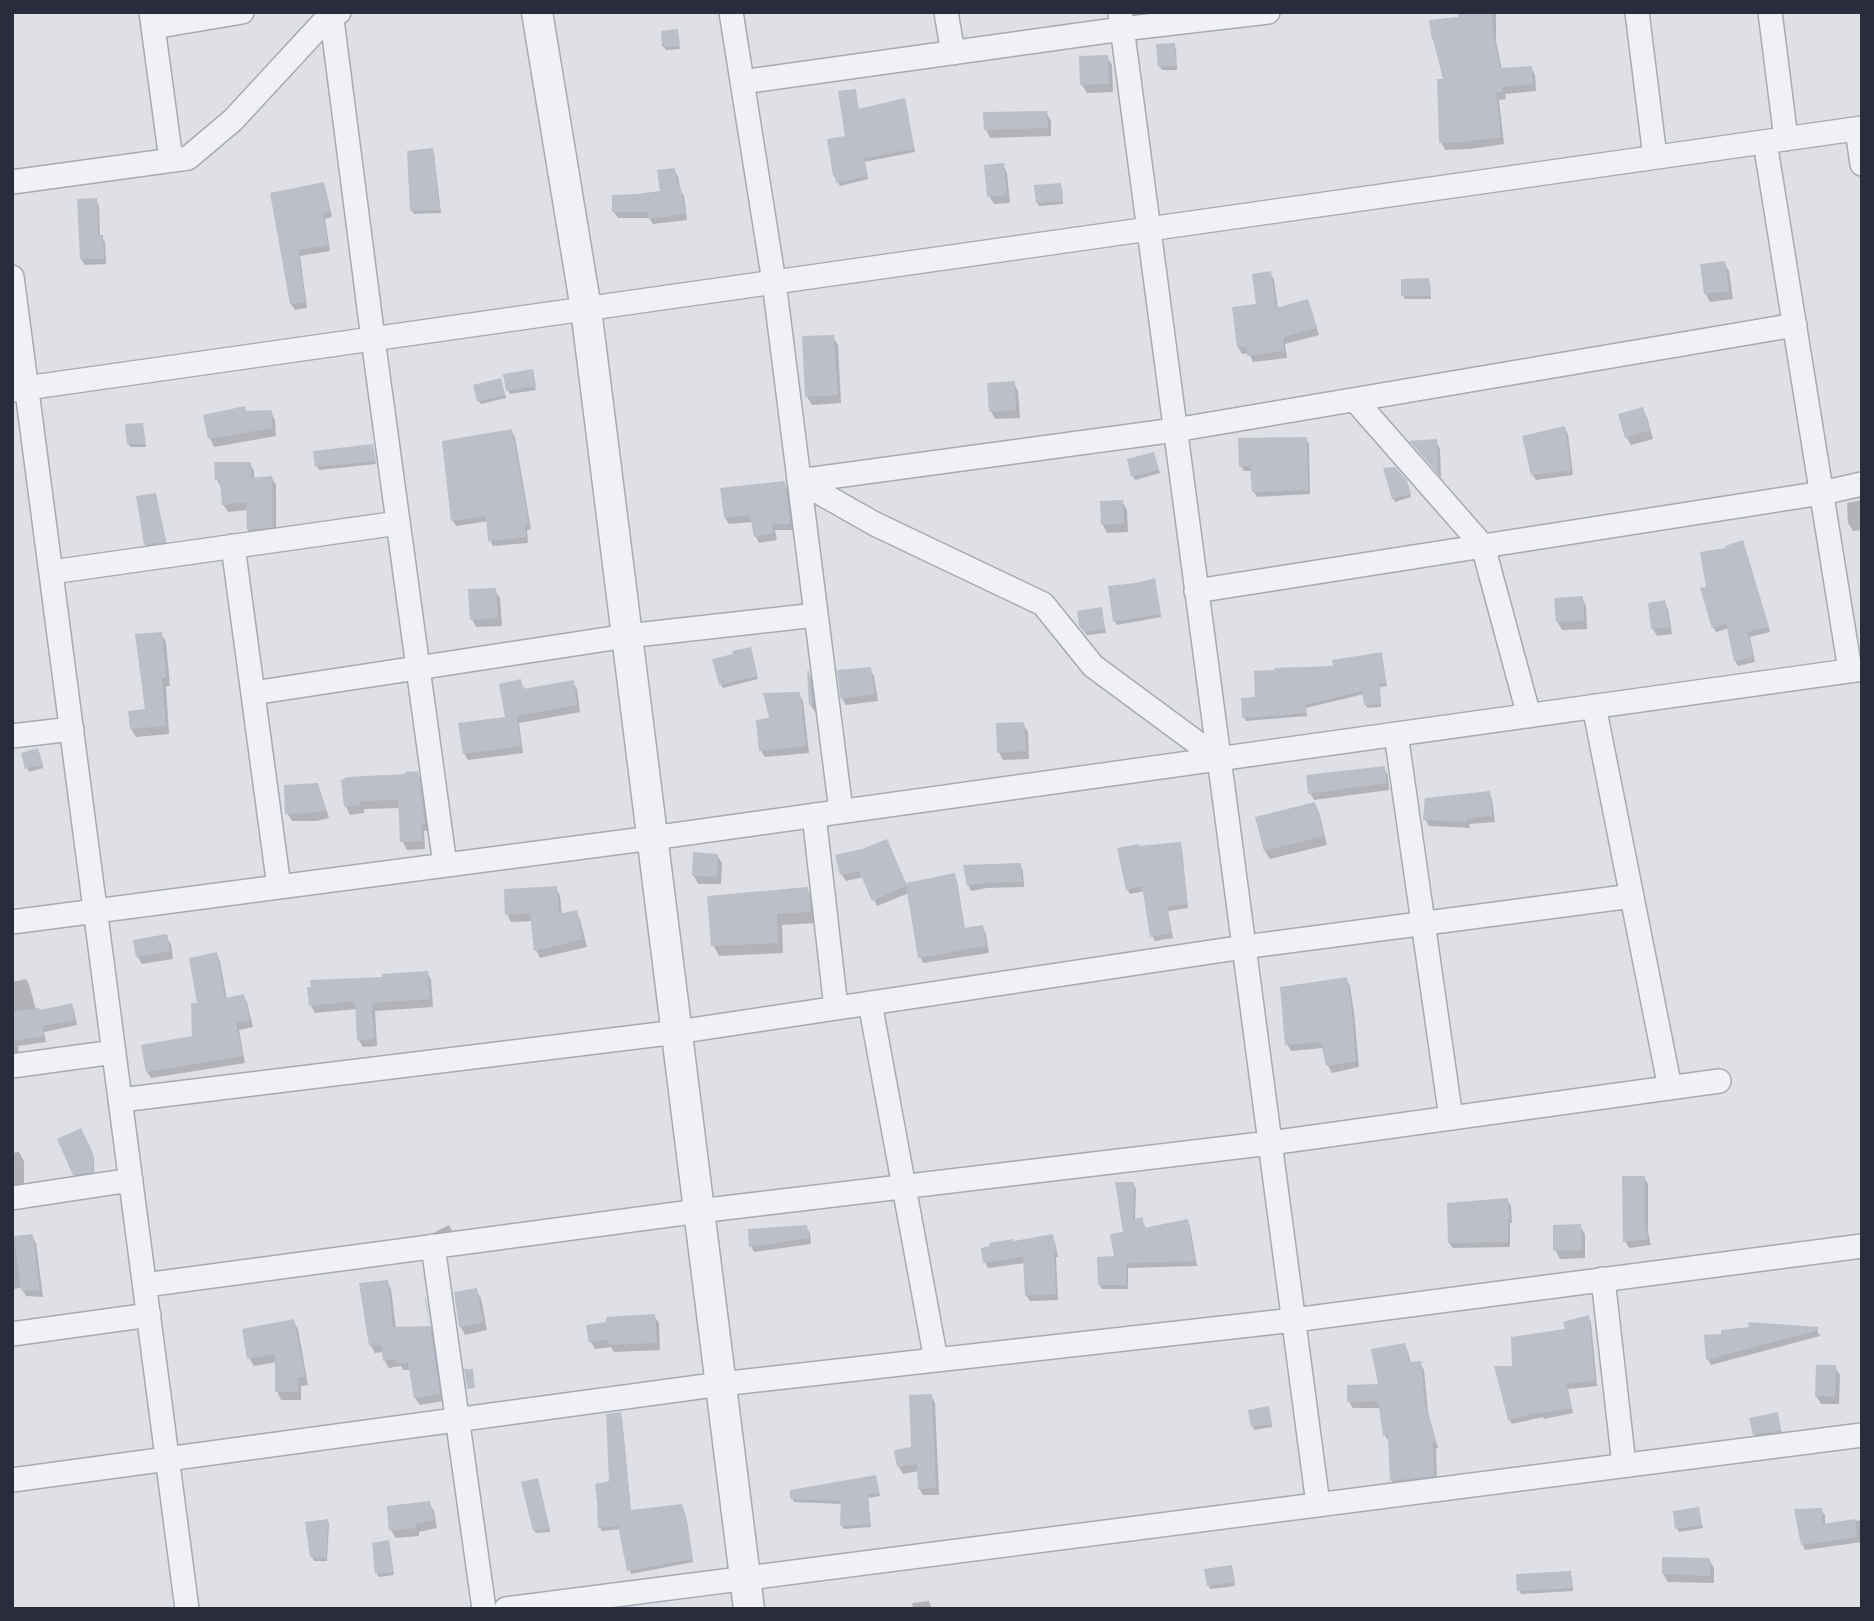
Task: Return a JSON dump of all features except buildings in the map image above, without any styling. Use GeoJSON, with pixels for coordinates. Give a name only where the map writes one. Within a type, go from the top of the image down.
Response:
{"type":"FeatureCollection","features":[{"type":"Feature","properties":{"kind":"street"},"geometry":{"type":"LineString","coordinates":[[170,160],[152,20],[242,12]]}},
{"type":"Feature","properties":{"kind":"street"},"geometry":{"type":"LineString","coordinates":[[537,12],[586,309],[749,1609]]}},
{"type":"Feature","properties":{"kind":"street"},"geometry":{"type":"LineString","coordinates":[[731,12],[774,282],[841,811]]}},
{"type":"Feature","properties":{"kind":"street"},"geometry":{"type":"LineString","coordinates":[[946,12],[953,53]]}},
{"type":"Feature","properties":{"kind":"street"},"geometry":{"type":"LineString","coordinates":[[742,82],[953,53],[1121,20],[1268,12]]}},
{"type":"Feature","properties":{"kind":"street"},"geometry":{"type":"LineString","coordinates":[[1637,12],[1655,157]]}},
{"type":"Feature","properties":{"kind":"street"},"geometry":{"type":"LineString","coordinates":[[12,922],[652,838],[1856,669],[1822,493],[1795,325],[1775,140],[1770,12]]}},
{"type":"Feature","properties":{"kind":"street"},"geometry":{"type":"LineString","coordinates":[[12,182],[188,158],[233,120],[334,13]]}},
{"type":"Feature","properties":{"kind":"street"},"geometry":{"type":"LineString","coordinates":[[334,13],[373,339],[445,865]]}},
{"type":"Feature","properties":{"kind":"street"},"geometry":{"type":"LineString","coordinates":[[1121,20],[1318,1504]]}},
{"type":"Feature","properties":{"kind":"street"},"geometry":{"type":"LineString","coordinates":[[20,389],[1860,128],[1862,164]]}},
{"type":"Feature","properties":{"kind":"street"},"geometry":{"type":"LineString","coordinates":[[12,277],[20,389],[52,572],[187,1609]]}},
{"type":"Feature","properties":{"kind":"street"},"geometry":{"type":"LineString","coordinates":[[799,481],[1175,430],[1795,325]]}},
{"type":"Feature","properties":{"kind":"street"},"geometry":{"type":"LineString","coordinates":[[1355,400],[1483,546],[1528,716]]}},
{"type":"Feature","properties":{"kind":"street"},"geometry":{"type":"LineString","coordinates":[[799,481],[875,524],[1043,604],[1093,666],[1219,759]]}},
{"type":"Feature","properties":{"kind":"street"},"geometry":{"type":"LineString","coordinates":[[1196,591],[1822,493],[1862,484]]}},
{"type":"Feature","properties":{"kind":"street"},"geometry":{"type":"LineString","coordinates":[[52,572],[398,523]]}},
{"type":"Feature","properties":{"kind":"street"},"geometry":{"type":"LineString","coordinates":[[233,546],[279,887]]}},
{"type":"Feature","properties":{"kind":"street"},"geometry":{"type":"LineString","coordinates":[[253,693],[627,636],[816,615]]}},
{"type":"Feature","properties":{"kind":"street"},"geometry":{"type":"LineString","coordinates":[[1594,706],[1670,1088]]}},
{"type":"Feature","properties":{"kind":"street"},"geometry":{"type":"LineString","coordinates":[[12,736],[72,729]]}},
{"type":"Feature","properties":{"kind":"street"},"geometry":{"type":"LineString","coordinates":[[1396,734],[1451,1118]]}},
{"type":"Feature","properties":{"kind":"street"},"geometry":{"type":"LineString","coordinates":[[814,815],[836,1009]]}},
{"type":"Feature","properties":{"kind":"street"},"geometry":{"type":"LineString","coordinates":[[121,1100],[677,1032],[1244,947],[1632,896]]}},
{"type":"Feature","properties":{"kind":"street"},"geometry":{"type":"LineString","coordinates":[[870,1003],[936,1360]]}},
{"type":"Feature","properties":{"kind":"street"},"geometry":{"type":"LineString","coordinates":[[12,1066],[114,1052]]}},
{"type":"Feature","properties":{"kind":"street"},"geometry":{"type":"LineString","coordinates":[[145,1284],[699,1211],[1270,1143],[1719,1081]]}},
{"type":"Feature","properties":{"kind":"street"},"geometry":{"type":"LineString","coordinates":[[12,1198],[131,1180]]}},
{"type":"Feature","properties":{"kind":"street"},"geometry":{"type":"LineString","coordinates":[[433,1246],[484,1609]]}},
{"type":"Feature","properties":{"kind":"street"},"geometry":{"type":"LineString","coordinates":[[12,1480],[721,1384],[1294,1320],[1862,1246]]}},
{"type":"Feature","properties":{"kind":"street"},"geometry":{"type":"LineString","coordinates":[[1603,1279],[1624,1465]]}},
{"type":"Feature","properties":{"kind":"street"},"geometry":{"type":"LineString","coordinates":[[12,1334],[149,1315]]}},
{"type":"Feature","properties":{"kind":"street"},"geometry":{"type":"LineString","coordinates":[[506,1609],[1862,1435]]}}]}
